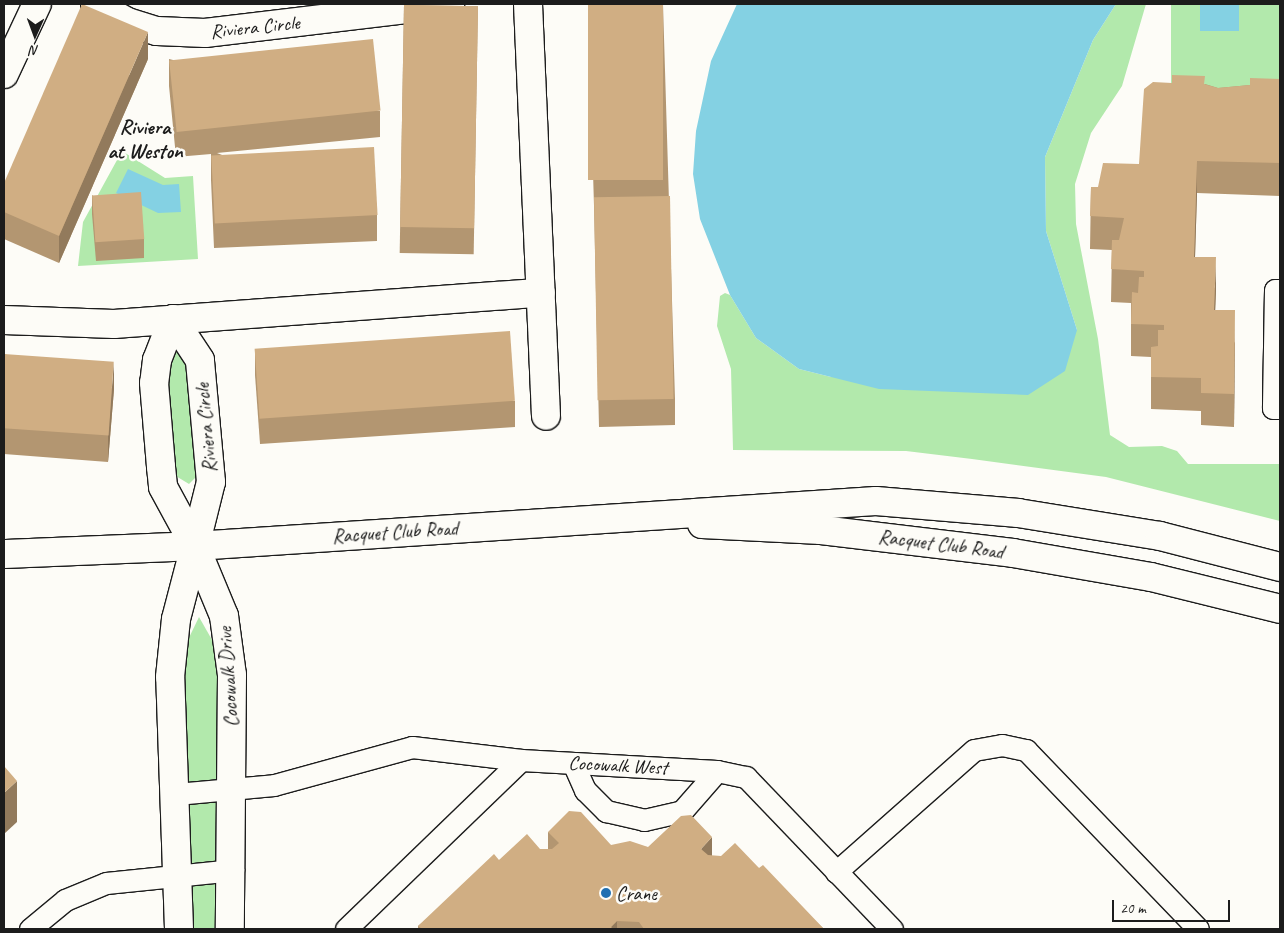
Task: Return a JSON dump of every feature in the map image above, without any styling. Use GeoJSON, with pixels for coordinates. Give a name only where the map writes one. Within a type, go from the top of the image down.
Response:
{"type":"FeatureCollection","features":[{"type":"Feature","properties":{"kind":"street"},"geometry":{"type":"LineString","coordinates":[[4,74],[37,4]]}},
{"type":"Feature","properties":{"kind":"street","name":"Riviera Circle"},"geometry":{"type":"LineString","coordinates":[[95,4],[127,22],[158,31],[205,33],[450,4]]}},
{"type":"Feature","properties":{"kind":"street"},"geometry":{"type":"LineString","coordinates":[[528,4],[546,416]]}},
{"type":"Feature","properties":{"kind":"street"},"geometry":{"type":"LineString","coordinates":[[4,320],[72,325],[541,293]]}},
{"type":"Feature","properties":{"kind":"street"},"geometry":{"type":"LineString","coordinates":[[173,319],[157,360],[154,383],[160,467],[163,487],[195,546],[176,619],[170,677],[176,794],[179,929]]}},
{"type":"Feature","properties":{"kind":"street","name":"Riviera Circle"},"geometry":{"type":"LineString","coordinates":[[173,319],[200,360],[202,379],[211,482],[195,546]]}},
{"type":"Feature","properties":{"kind":"street","name":"Racquet Club Road"},"geometry":{"type":"LineString","coordinates":[[4,554],[195,546],[596,521],[805,503],[947,504],[1160,536],[1280,567]]}},
{"type":"Feature","properties":{"kind":"street","name":"Racquet Club Road"},"geometry":{"type":"LineString","coordinates":[[596,521],[821,530],[918,540],[1151,577],[1280,609]]}},
{"type":"Feature","properties":{"kind":"street","name":"Racquet Club Road"},"geometry":{"type":"LineString","coordinates":[[4,535],[195,546]]}},
{"type":"Feature","properties":{"kind":"street","name":"Cocowalk Drive"},"geometry":{"type":"LineString","coordinates":[[195,546],[224,616],[232,675],[233,870],[230,929]]}},
{"type":"Feature","properties":{"kind":"lane"},"geometry":{"type":"LineString","coordinates":[[1280,290],[1275,290],[1273,408],[1280,408]]}},
{"type":"Feature","properties":{"kind":"lane"},"geometry":{"type":"LineString","coordinates":[[836,872],[974,750],[1002,745],[1026,750],[1198,929]]}},
{"type":"Feature","properties":{"kind":"lane","name":"Cocowalk West"},"geometry":{"type":"LineString","coordinates":[[176,794],[233,789],[298,780],[412,747],[521,760],[717,771],[746,777],[892,929]]}},
{"type":"Feature","properties":{"kind":"lane"},"geometry":{"type":"LineString","coordinates":[[346,929],[521,760]]}},
{"type":"Feature","properties":{"kind":"lane"},"geometry":{"type":"LineString","coordinates":[[573,763],[585,790],[606,811],[644,820],[682,811],[717,771]]}},
{"type":"Feature","properties":{"kind":"lane"},"geometry":{"type":"LineString","coordinates":[[30,929],[65,900],[86,889],[178,875],[233,870]]}},
{"type":"Feature","properties":{"kind":"green space"},"geometry":{"type":"Polygon","coordinates":[[[1116,4],[1146,4],[1122,86],[1091,133],[1075,184],[1076,224],[1098,339],[1110,435],[1129,447],[1162,446],[1177,451],[1188,464],[1280,464],[1280,521],[1106,477],[972,459],[906,451],[733,450],[731,369],[717,326],[720,296],[725,293],[730,295],[756,338],[799,369],[831,377],[1077,330],[1046,231],[1045,157],[1093,40],[1116,4]]]}},
{"type":"Feature","properties":{"kind":"green space"},"geometry":{"type":"Polygon","coordinates":[[[1171,4],[1280,4],[1280,90],[1171,90],[1171,4]]]}},
{"type":"Feature","properties":{"kind":"green space"},"geometry":{"type":"Polygon","coordinates":[[[122,151],[165,178],[193,176],[198,259],[78,266],[83,222],[122,151]]]}},
{"type":"Feature","properties":{"kind":"green space"},"geometry":{"type":"Polygon","coordinates":[[[180,343],[200,360],[210,463],[189,484],[161,467],[154,383],[180,343]]]}},
{"type":"Feature","properties":{"kind":"green space"},"geometry":{"type":"Polygon","coordinates":[[[199,617],[232,675],[230,929],[179,929],[170,677],[199,617]]]}},
{"type":"Feature","properties":{"kind":"water"},"geometry":{"type":"Polygon","coordinates":[[[737,4],[1116,4],[1093,40],[1045,157],[1046,231],[1077,330],[1065,371],[1028,395],[879,389],[799,369],[756,338],[730,295],[700,219],[693,174],[696,131],[711,61],[737,4]]]}},
{"type":"Feature","properties":{"kind":"water"},"geometry":{"type":"Polygon","coordinates":[[[1200,4],[1239,4],[1239,31],[1200,31],[1200,4]]]}},
{"type":"Feature","properties":{"kind":"water"},"geometry":{"type":"Polygon","coordinates":[[[128,169],[163,185],[179,184],[181,212],[158,213],[116,193],[128,169]]]}},
{"type":"Feature","properties":{"kind":"building"},"geometry":{"type":"Polygon","coordinates":[[[82,4],[148,32],[59,236],[4,212],[4,183],[82,4]]]}},
{"type":"Feature","properties":{"kind":"building"},"geometry":{"type":"Polygon","coordinates":[[[588,4],[663,4],[663,180],[588,180],[588,4]]]}},
{"type":"Feature","properties":{"kind":"building"},"geometry":{"type":"Polygon","coordinates":[[[404,5],[478,6],[474,228],[400,227],[404,5]]]}},
{"type":"Feature","properties":{"kind":"building"},"geometry":{"type":"Polygon","coordinates":[[[373,39],[381,111],[177,132],[169,60],[373,39]]]}},
{"type":"Feature","properties":{"kind":"building"},"geometry":{"type":"Polygon","coordinates":[[[1172,75],[1205,76],[1204,84],[1218,88],[1250,85],[1250,78],[1280,79],[1280,163],[1197,161],[1194,257],[1216,257],[1214,310],[1235,310],[1234,394],[1201,393],[1201,378],[1151,377],[1151,347],[1158,346],[1158,330],[1164,330],[1164,325],[1131,324],[1132,292],[1138,293],[1139,277],[1144,277],[1144,271],[1111,269],[1112,240],[1119,240],[1124,218],[1090,216],[1091,187],[1098,187],[1103,163],[1139,164],[1144,89],[1153,82],[1172,83],[1172,75]]]}},
{"type":"Feature","properties":{"kind":"building"},"geometry":{"type":"Polygon","coordinates":[[[374,147],[378,215],[215,223],[211,156],[374,147]]]}},
{"type":"Feature","properties":{"kind":"building"},"geometry":{"type":"Polygon","coordinates":[[[141,192],[144,239],[95,242],[92,195],[141,192]]]}},
{"type":"Feature","properties":{"kind":"building"},"geometry":{"type":"Polygon","coordinates":[[[670,196],[674,399],[598,400],[594,197],[670,196]]]}},
{"type":"Feature","properties":{"kind":"building"},"geometry":{"type":"Polygon","coordinates":[[[510,331],[515,401],[260,419],[255,349],[510,331]]]}},
{"type":"Feature","properties":{"kind":"building"},"geometry":{"type":"Polygon","coordinates":[[[4,354],[114,362],[109,435],[4,428],[4,354]]]}},
{"type":"Feature","properties":{"kind":"building"},"geometry":{"type":"Polygon","coordinates":[[[4,766],[17,781],[4,793],[4,766]]]}},
{"type":"Feature","properties":{"kind":"building"},"geometry":{"type":"Polygon","coordinates":[[[569,811],[581,812],[611,845],[630,841],[648,847],[681,816],[691,815],[712,837],[701,849],[708,855],[721,856],[735,843],[759,868],[763,865],[824,929],[644,929],[639,922],[617,921],[611,927],[613,929],[422,929],[418,926],[494,854],[499,860],[527,834],[540,849],[552,849],[559,843],[548,832],[569,811]]]}},
{"type":"Feature","properties":{"kind":"place","name":"Crane"},"geometry":{"type":"Point","coordinates":[606,893]}},
{"type":"Feature","properties":{"kind":"district","name":"Riviera at Weston"},"geometry":{"type":"Point","coordinates":[145,139]}}]}
